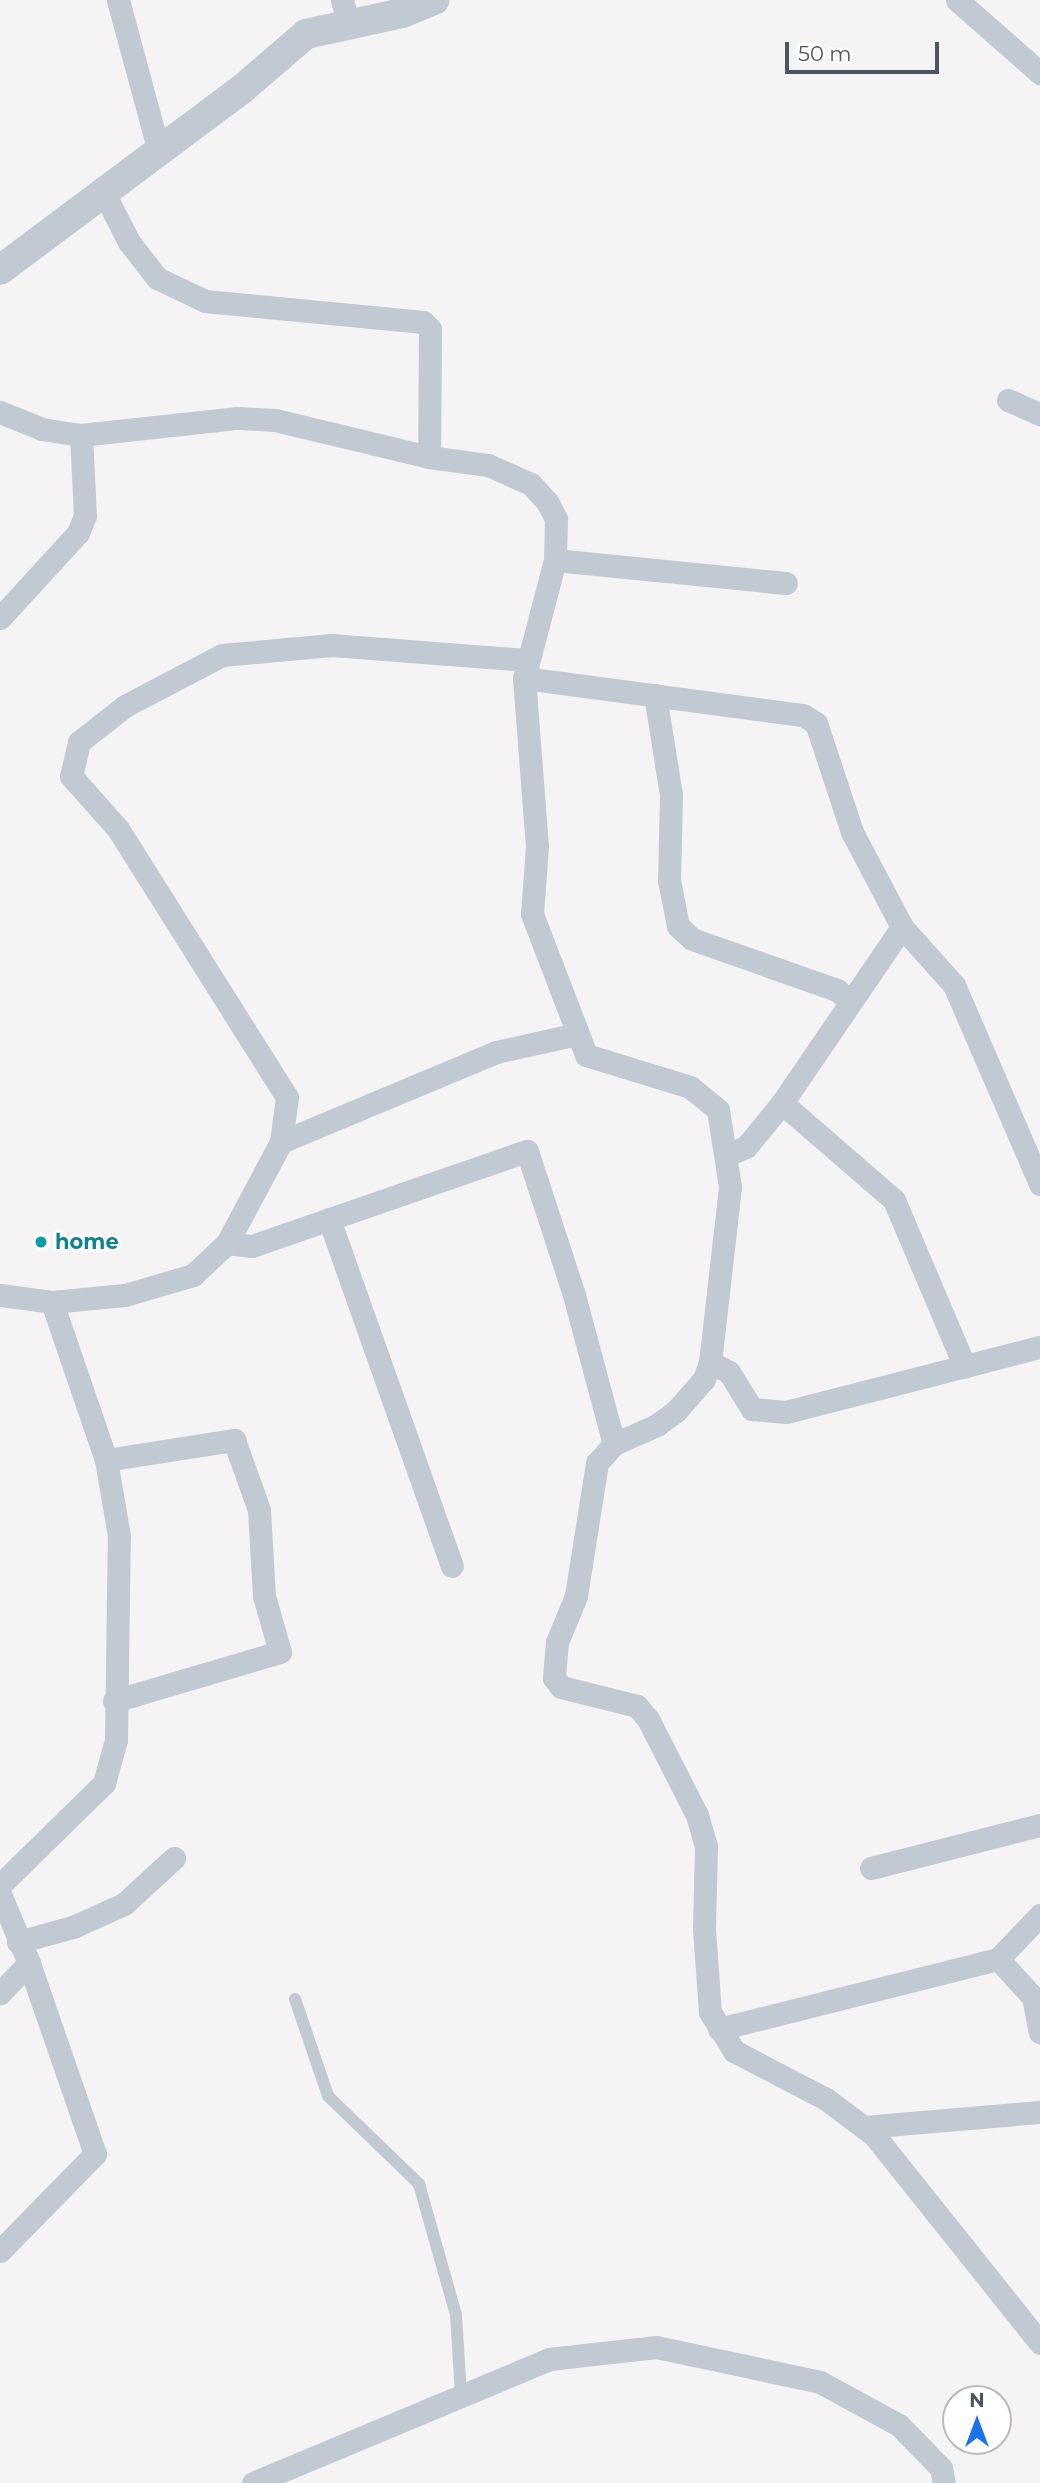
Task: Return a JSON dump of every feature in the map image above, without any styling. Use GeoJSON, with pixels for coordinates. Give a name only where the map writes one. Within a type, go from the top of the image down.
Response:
{"type":"FeatureCollection","features":[{"type":"Feature","properties":{"kind":"street"},"geometry":{"type":"LineString","coordinates":[[118,0],[159,152]]}},
{"type":"Feature","properties":{"kind":"street"},"geometry":{"type":"LineString","coordinates":[[0,270],[159,152],[306,34],[346,12],[434,0]]}},
{"type":"Feature","properties":{"kind":"street"},"geometry":{"type":"LineString","coordinates":[[957,0],[1040,73]]}},
{"type":"Feature","properties":{"kind":"street"},"geometry":{"type":"LineString","coordinates":[[104,193],[129,242],[157,278],[205,302],[423,322],[430,329],[429,457]]}},
{"type":"Feature","properties":{"kind":"street"},"geometry":{"type":"LineString","coordinates":[[1008,400],[1040,414]]}},
{"type":"Feature","properties":{"kind":"street"},"geometry":{"type":"LineString","coordinates":[[0,412],[42,429],[81,435],[238,418],[275,420],[365,438],[429,457],[488,465],[531,484],[556,519],[555,560],[525,669],[537,846],[532,914],[586,1055],[607,1065],[690,1087],[718,1110],[728,1154],[730,1187],[710,1362],[705,1379],[676,1411],[657,1425],[614,1444],[597,1463],[576,1596],[557,1642],[554,1678],[561,1688],[637,1706],[648,1719],[697,1815],[706,1846],[704,1929],[710,2012],[734,2051],[826,2099],[864,2127],[1040,2343]]}},
{"type":"Feature","properties":{"kind":"street"},"geometry":{"type":"LineString","coordinates":[[0,618],[78,533],[85,516],[81,435]]}},
{"type":"Feature","properties":{"kind":"street"},"geometry":{"type":"LineString","coordinates":[[555,560],[786,583]]}},
{"type":"Feature","properties":{"kind":"street"},"geometry":{"type":"LineString","coordinates":[[0,1295],[52,1302],[125,1295],[193,1275],[226,1243],[281,1142],[287,1097],[118,829],[71,776],[79,743],[125,706],[222,655],[332,645],[525,669],[655,695],[803,715],[816,723],[852,832],[902,927],[954,985],[1040,1184]]}},
{"type":"Feature","properties":{"kind":"street"},"geometry":{"type":"LineString","coordinates":[[655,695],[671,795],[669,880],[678,926],[692,939],[836,989],[850,1001]]}},
{"type":"Feature","properties":{"kind":"street"},"geometry":{"type":"LineString","coordinates":[[728,1154],[746,1147],[782,1103],[902,927]]}},
{"type":"Feature","properties":{"kind":"street"},"geometry":{"type":"LineString","coordinates":[[281,1142],[496,1052],[576,1034]]}},
{"type":"Feature","properties":{"kind":"street"},"geometry":{"type":"LineString","coordinates":[[782,1103],[894,1200],[964,1367]]}},
{"type":"Feature","properties":{"kind":"street"},"geometry":{"type":"LineString","coordinates":[[226,1243],[252,1246],[527,1151],[575,1295],[614,1444]]}},
{"type":"Feature","properties":{"kind":"street"},"geometry":{"type":"LineString","coordinates":[[330,1219],[452,1566]]}},
{"type":"Feature","properties":{"kind":"street"},"geometry":{"type":"LineString","coordinates":[[0,1885],[104,1783],[116,1740],[114,1701],[119,1536],[106,1460],[52,1302]]}},
{"type":"Feature","properties":{"kind":"street"},"geometry":{"type":"LineString","coordinates":[[710,1362],[729,1372],[752,1409],[762,1413],[786,1412],[1040,1347]]}},
{"type":"Feature","properties":{"kind":"street"},"geometry":{"type":"LineString","coordinates":[[106,1460],[234,1440],[259,1510],[264,1597],[279,1651],[114,1701]]}},
{"type":"Feature","properties":{"kind":"street"},"geometry":{"type":"LineString","coordinates":[[871,1868],[1040,1825]]}},
{"type":"Feature","properties":{"kind":"street"},"geometry":{"type":"LineString","coordinates":[[19,1942],[73,1927],[124,1904],[174,1858]]}},
{"type":"Feature","properties":{"kind":"street"},"geometry":{"type":"LineString","coordinates":[[0,1894],[29,1963],[96,2154],[0,2251]]}},
{"type":"Feature","properties":{"kind":"street"},"geometry":{"type":"LineString","coordinates":[[719,2029],[998,1959],[1040,1915]]}},
{"type":"Feature","properties":{"kind":"street"},"geometry":{"type":"LineString","coordinates":[[998,1959],[1033,1997],[1040,2032]]}},
{"type":"Feature","properties":{"kind":"street"},"geometry":{"type":"LineString","coordinates":[[0,1993],[29,1963]]}},
{"type":"Feature","properties":{"kind":"street"},"geometry":{"type":"LineString","coordinates":[[864,2127],[1040,2112]]}},
{"type":"Feature","properties":{"kind":"street"},"geometry":{"type":"LineString","coordinates":[[253,2483],[550,2359],[656,2347],[820,2382],[899,2426],[941,2468],[944,2483]]}},
{"type":"Feature","properties":{"kind":"lane"},"geometry":{"type":"LineString","coordinates":[[295,1999],[328,2096],[419,2184],[456,2315],[461,2395]]}},
{"type":"Feature","properties":{"kind":"place","name":"home"},"geometry":{"type":"Point","coordinates":[41,1242]}}]}
